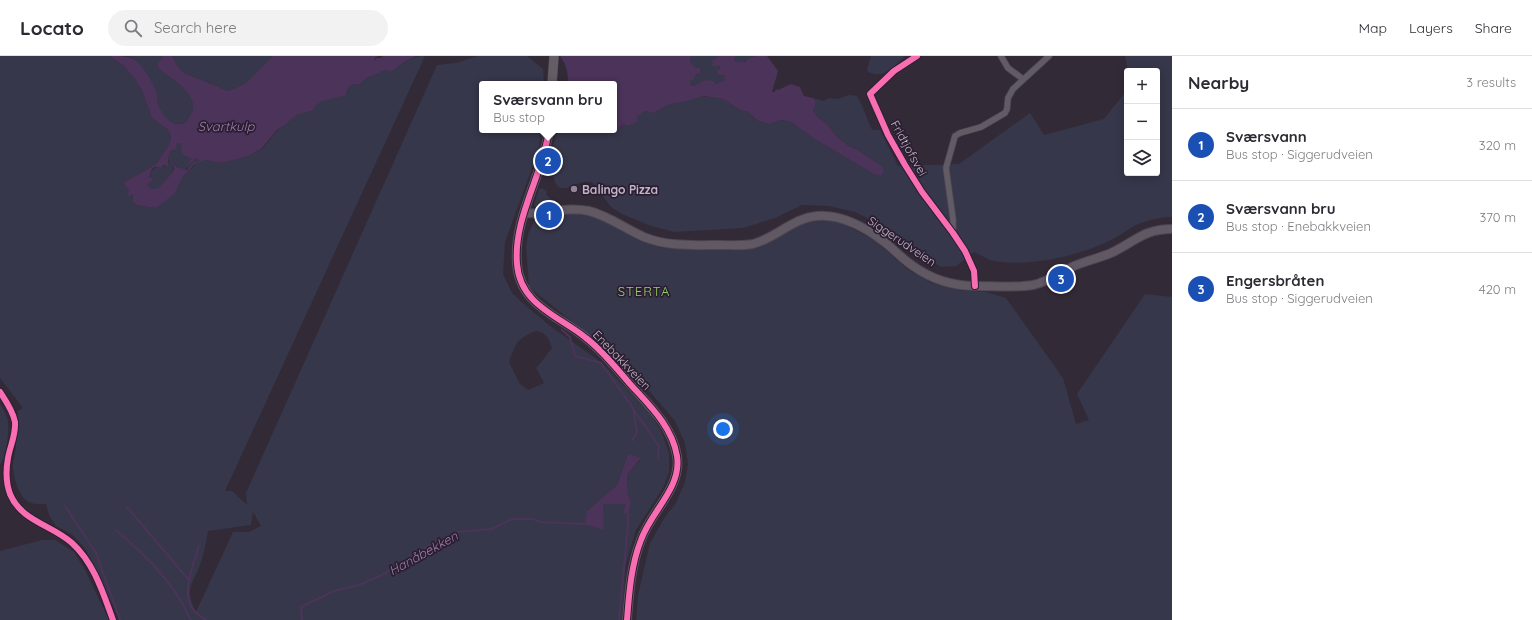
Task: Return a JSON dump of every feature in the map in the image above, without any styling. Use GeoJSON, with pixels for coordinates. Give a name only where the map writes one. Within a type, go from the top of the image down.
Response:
{"type":"FeatureCollection","features":[{"type":"Feature","properties":{"kind":"main road"},"geometry":{"type":"LineString","coordinates":[[552,81],[554,56]]}},
{"type":"Feature","properties":{"kind":"main road","name":"Enebakkveien"},"geometry":{"type":"LineString","coordinates":[[548,133],[543,159],[525,213],[518,243],[516,261],[519,277],[527,294],[542,310],[577,332],[600,350],[656,413],[666,428],[675,447],[677,463],[675,479],[666,497],[651,519],[640,542],[633,571],[627,620]]}},
{"type":"Feature","properties":{"kind":"main road","name":"Siggerudveien"},"geometry":{"type":"LineString","coordinates":[[525,213],[568,209],[585,210],[602,215],[649,239],[671,244],[692,246],[754,244],[802,219],[818,216],[831,216],[850,222],[878,237],[912,266],[929,275],[954,284],[975,286],[1024,286],[1037,284],[1075,266],[1117,250],[1144,234],[1160,229],[1172,229]]}},
{"type":"Feature","properties":{"kind":"street","name":"Fridtjofsvei"},"geometry":{"type":"LineString","coordinates":[[917,56],[894,71],[870,94],[888,135],[905,165],[925,196],[953,232],[970,259],[974,271],[975,286]]}},
{"type":"Feature","properties":{"kind":"street"},"geometry":{"type":"LineString","coordinates":[[1001,56],[1008,68],[1022,79]]}},
{"type":"Feature","properties":{"kind":"street"},"geometry":{"type":"LineString","coordinates":[[953,232],[953,219],[946,168],[955,136],[980,127],[1005,114],[1011,92],[1022,79],[1035,70],[1049,56]]}},
{"type":"Feature","properties":{"kind":"street"},"geometry":{"type":"LineString","coordinates":[[0,392],[9,405],[15,422],[15,433],[8,458],[7,469],[8,484],[12,498],[23,512],[35,521],[65,537],[83,556],[91,566],[96,576],[113,620]]}},
{"type":"Feature","properties":{"kind":"shaded area"},"geometry":{"type":"Polygon","coordinates":[[[0,56],[111,56],[123,65],[135,79],[142,91],[152,118],[169,131],[171,137],[169,145],[156,164],[123,183],[129,191],[133,193],[133,202],[136,205],[156,208],[177,189],[182,178],[197,163],[194,163],[189,168],[181,169],[175,163],[171,174],[157,189],[155,190],[148,187],[147,184],[151,181],[151,177],[149,178],[153,169],[162,168],[169,163],[170,151],[175,151],[177,143],[180,143],[182,146],[183,155],[192,159],[188,166],[193,159],[197,157],[199,159],[198,162],[205,160],[222,163],[249,156],[263,148],[278,130],[299,113],[312,111],[321,101],[347,94],[349,86],[354,84],[356,85],[367,78],[386,70],[391,72],[414,57],[425,56],[225,491],[232,491],[247,505],[246,493],[437,65],[456,63],[477,56],[527,56],[543,69],[544,81],[479,81],[479,133],[541,133],[539,149],[505,242],[503,274],[512,293],[550,326],[601,362],[650,413],[662,433],[669,453],[669,472],[663,488],[636,530],[626,564],[622,620],[120,620],[86,550],[73,535],[56,526],[49,515],[46,504],[31,503],[20,493],[15,477],[13,463],[16,447],[18,411],[23,408],[0,378],[0,56]],[[536,331],[521,339],[515,346],[509,362],[520,384],[528,390],[544,383],[536,368],[552,348],[547,336],[536,331]],[[628,454],[617,485],[587,511],[602,511],[603,504],[626,505],[631,502],[628,494],[627,475],[641,459],[628,454]],[[253,512],[251,525],[208,531],[201,562],[190,591],[192,604],[196,612],[233,532],[249,532],[261,526],[253,512]]]}},
{"type":"Feature","properties":{"kind":"shaded area"},"geometry":{"type":"Polygon","coordinates":[[[128,56],[163,56],[157,65],[158,68],[180,85],[190,96],[193,110],[187,122],[176,124],[167,119],[161,110],[158,100],[133,58],[128,56]]]}},
{"type":"Feature","properties":{"kind":"shaded area"},"geometry":{"type":"Polygon","coordinates":[[[172,56],[273,56],[246,83],[229,91],[184,73],[178,67],[172,56]]]}},
{"type":"Feature","properties":{"kind":"shaded area"},"geometry":{"type":"Polygon","coordinates":[[[691,56],[718,56],[712,60],[713,63],[710,66],[719,66],[719,76],[723,74],[725,75],[723,82],[716,84],[712,81],[702,82],[693,86],[690,85],[690,80],[694,80],[697,73],[701,73],[700,68],[694,67],[690,60],[691,56]]]}},
{"type":"Feature","properties":{"kind":"shaded area"},"geometry":{"type":"Polygon","coordinates":[[[736,56],[756,56],[747,59],[746,62],[735,61],[736,56]]]}},
{"type":"Feature","properties":{"kind":"shaded area"},"geometry":{"type":"Polygon","coordinates":[[[871,56],[904,57],[888,71],[874,74],[868,72],[867,69],[871,56]]]}},
{"type":"Feature","properties":{"kind":"shaded area"},"geometry":{"type":"Polygon","coordinates":[[[1125,56],[1172,56],[1172,217],[1158,218],[1140,223],[1100,245],[1071,255],[1039,261],[1008,262],[992,260],[974,252],[956,266],[941,267],[919,254],[885,227],[855,212],[829,206],[802,205],[775,218],[743,228],[675,232],[651,226],[622,214],[611,207],[592,182],[580,183],[568,188],[558,186],[555,181],[552,164],[553,147],[557,133],[617,133],[617,125],[621,127],[624,124],[638,120],[637,117],[645,111],[655,112],[670,104],[684,102],[700,96],[723,99],[740,110],[748,112],[758,121],[769,124],[782,120],[791,122],[813,138],[872,173],[882,166],[837,137],[828,125],[814,113],[813,109],[816,103],[813,98],[823,101],[829,98],[838,99],[849,95],[857,96],[872,130],[880,130],[898,166],[959,164],[1030,113],[1044,135],[1104,119],[1124,94],[1124,176],[1160,176],[1160,68],[1127,68],[1125,56]]]}},
{"type":"Feature","properties":{"kind":"shaded area"},"geometry":{"type":"Polygon","coordinates":[[[541,188],[547,192],[546,194],[556,204],[536,208],[534,205],[539,189],[541,188]]]}},
{"type":"Feature","properties":{"kind":"shaded area"},"geometry":{"type":"Polygon","coordinates":[[[576,213],[603,219],[629,235],[659,246],[722,250],[754,247],[810,220],[825,219],[844,224],[874,240],[907,269],[931,283],[957,290],[986,292],[1006,298],[1063,378],[1076,424],[1089,420],[1077,394],[1145,294],[1172,297],[1172,620],[636,620],[638,595],[650,543],[665,517],[676,503],[685,482],[688,464],[685,443],[675,421],[610,345],[590,336],[529,287],[526,247],[528,234],[535,220],[535,224],[536,220],[576,213]]]}},
{"type":"Feature","properties":{"kind":"shaded area"},"geometry":{"type":"Polygon","coordinates":[[[0,404],[8,421],[8,437],[6,450],[0,464],[0,404]]]}},
{"type":"Feature","properties":{"kind":"shaded area"},"geometry":{"type":"Polygon","coordinates":[[[42,540],[55,540],[74,552],[85,570],[109,620],[0,620],[0,551],[42,540]]]}},
{"type":"Feature","properties":{"kind":"water","name":"Svartkulp"},"geometry":{"type":"Polygon","coordinates":[[[111,56],[130,57],[140,64],[154,86],[157,93],[159,106],[164,115],[174,123],[182,124],[187,122],[193,110],[192,102],[190,96],[180,85],[158,68],[157,65],[163,56],[172,56],[178,67],[184,73],[229,91],[246,83],[273,56],[378,56],[374,61],[383,56],[416,56],[391,72],[386,70],[367,78],[358,85],[354,84],[349,86],[346,95],[322,101],[316,105],[312,111],[298,114],[277,130],[262,148],[249,156],[222,163],[205,160],[194,165],[182,178],[173,195],[156,208],[136,205],[133,202],[133,194],[127,196],[129,191],[123,183],[156,164],[169,145],[171,137],[169,131],[152,118],[142,91],[135,79],[123,65],[111,56]],[[177,143],[176,150],[170,151],[168,166],[164,165],[162,168],[155,167],[152,169],[149,178],[152,177],[153,179],[147,185],[152,189],[157,189],[171,174],[174,169],[174,163],[177,167],[187,170],[194,162],[197,163],[199,161],[198,158],[195,158],[188,166],[188,163],[192,159],[183,155],[181,150],[182,146],[180,143],[177,143]]]}},
{"type":"Feature","properties":{"kind":"water"},"geometry":{"type":"Polygon","coordinates":[[[560,56],[691,56],[690,60],[694,67],[700,68],[701,74],[697,73],[694,80],[690,80],[690,85],[693,86],[705,80],[714,81],[716,84],[723,82],[725,75],[718,75],[717,71],[720,68],[719,66],[710,66],[713,63],[711,60],[714,60],[718,56],[736,56],[735,61],[746,62],[747,59],[756,56],[767,56],[778,71],[772,92],[791,84],[800,87],[804,96],[813,98],[816,102],[813,111],[828,125],[837,137],[882,166],[884,171],[881,176],[872,173],[813,138],[791,122],[782,120],[769,124],[758,121],[748,112],[740,110],[723,99],[703,96],[684,102],[670,104],[653,113],[645,111],[637,117],[638,121],[628,126],[624,124],[617,128],[617,81],[568,81],[567,69],[560,56]]]}},
{"type":"Feature","properties":{"kind":"water"},"geometry":{"type":"Polygon","coordinates":[[[628,454],[641,458],[627,475],[628,494],[631,502],[628,514],[623,513],[626,505],[624,504],[603,504],[604,530],[585,524],[587,511],[617,485],[628,454]]]}},
{"type":"Feature","properties":{"kind":"waterway"},"geometry":{"type":"LineString","coordinates":[[562,330],[570,337],[575,356],[601,363],[633,408],[637,432],[632,441]]}},
{"type":"Feature","properties":{"kind":"waterway"},"geometry":{"type":"LineString","coordinates":[[633,409],[659,446],[658,458]]}},
{"type":"Feature","properties":{"kind":"waterway","name":"Hanåbekken"},"geometry":{"type":"LineString","coordinates":[[65,506],[96,553],[120,620]]}},
{"type":"Feature","properties":{"kind":"waterway"},"geometry":{"type":"LineString","coordinates":[[127,507],[188,579]]}},
{"type":"Feature","properties":{"kind":"waterway"},"geometry":{"type":"LineString","coordinates":[[619,620],[628,514]]}},
{"type":"Feature","properties":{"kind":"waterway","name":"Hanåbekken"},"geometry":{"type":"LineString","coordinates":[[302,620],[301,607],[334,591],[359,585],[382,575],[425,548],[457,532],[492,529],[512,519],[533,519],[540,522],[585,524]]}},
{"type":"Feature","properties":{"kind":"waterway"},"geometry":{"type":"LineString","coordinates":[[116,530],[142,553],[166,579],[181,601],[191,620]]}},
{"type":"Feature","properties":{"kind":"waterway"},"geometry":{"type":"LineString","coordinates":[[199,546],[192,566],[188,587],[188,597],[191,606],[197,614],[207,620]]}},
{"type":"Feature","properties":{"kind":"cycle path"},"geometry":{"type":"LineString","coordinates":[[917,56],[894,71],[870,94],[888,135],[905,165],[922,192],[965,251],[974,271],[975,286]]}},
{"type":"Feature","properties":{"kind":"cycle path"},"geometry":{"type":"LineString","coordinates":[[548,133],[546,147],[519,230],[517,264],[520,278],[525,290],[533,300],[598,348],[645,400],[665,426],[670,435],[677,456],[675,479],[665,499],[646,529],[635,559],[631,580],[627,620]]}},
{"type":"Feature","properties":{"kind":"cycle path"},"geometry":{"type":"LineString","coordinates":[[0,392],[11,410],[15,422],[15,431],[7,467],[7,481],[10,494],[15,503],[29,517],[64,537],[80,551],[97,579],[113,620]]}},
{"type":"Feature","properties":{"kind":"place","name":"Sværsvann bru"},"geometry":{"type":"Point","coordinates":[548,161]}},
{"type":"Feature","properties":{"kind":"place","name":"Balingo Pizza"},"geometry":{"type":"Point","coordinates":[574,189]}},
{"type":"Feature","properties":{"kind":"place","name":"Sværsvann"},"geometry":{"type":"Point","coordinates":[549,215]}},
{"type":"Feature","properties":{"kind":"place","name":"Engersbråten"},"geometry":{"type":"Point","coordinates":[1061,279]}},
{"type":"Feature","properties":{"kind":"district","name":"STERTA"},"geometry":{"type":"Point","coordinates":[644,291]}}]}
